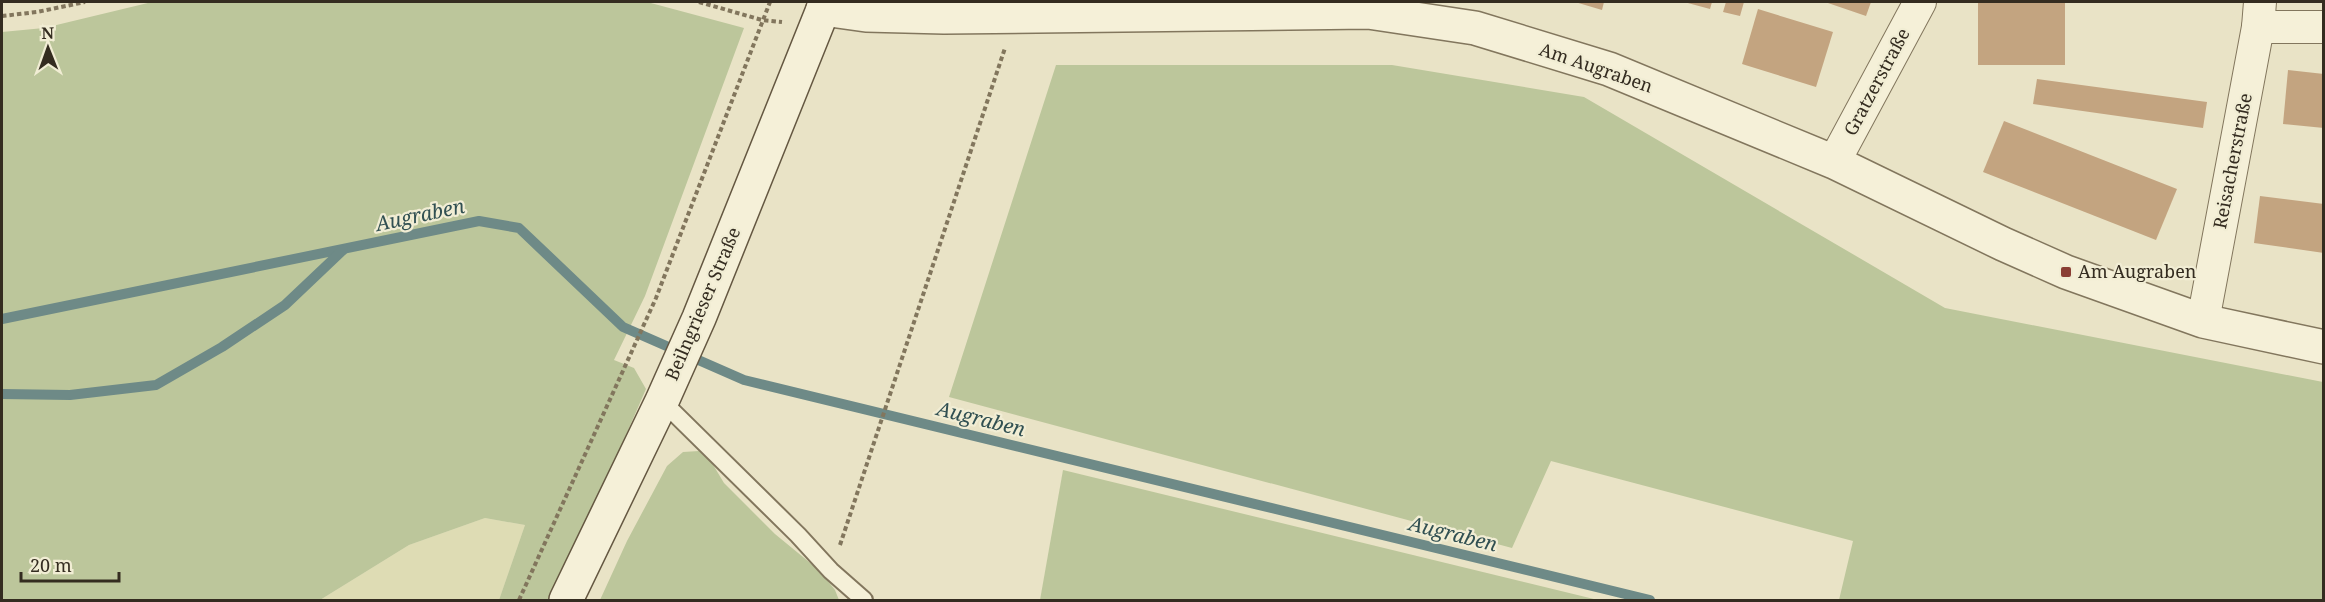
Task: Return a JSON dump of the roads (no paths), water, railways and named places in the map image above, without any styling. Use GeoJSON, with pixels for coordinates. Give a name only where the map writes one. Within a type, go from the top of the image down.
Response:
{"type":"FeatureCollection","features":[{"type":"Feature","properties":{"kind":"street","name":"Gratzerstraße"},"geometry":{"type":"LineString","coordinates":[[1834,162],[1920,2]]}},
{"type":"Feature","properties":{"kind":"street","name":"Am Augraben"},"geometry":{"type":"LineString","coordinates":[[824,5],[866,15],[1015,17],[1368,12],[1475,28],[1609,69],[1834,162],[2066,272],[2203,321],[2324,347]]}},
{"type":"Feature","properties":{"kind":"street","name":"Beilngrieser Straße"},"geometry":{"type":"LineString","coordinates":[[566,600],[699,318],[824,5]]}},
{"type":"Feature","properties":{"kind":"street"},"geometry":{"type":"LineString","coordinates":[[2259,14],[2324,27]]}},
{"type":"Feature","properties":{"kind":"street","name":"Reisacherstraße"},"geometry":{"type":"LineString","coordinates":[[2203,321],[2259,14]]}},
{"type":"Feature","properties":{"kind":"lane"},"geometry":{"type":"LineString","coordinates":[[666,392],[831,571],[861,599]]}},
{"type":"Feature","properties":{"kind":"waterway","name":"Augraben"},"geometry":{"type":"LineString","coordinates":[[2,319],[479,221],[519,228],[623,327],[744,380],[1650,600]]}},
{"type":"Feature","properties":{"kind":"waterway","name":"Augraben"},"geometry":{"type":"LineString","coordinates":[[2,394],[70,395],[156,385],[222,347],[285,305],[343,250]]}},
{"type":"Feature","properties":{"kind":"place","name":"Am Augraben"},"geometry":{"type":"Point","coordinates":[2066,272]}}]}
